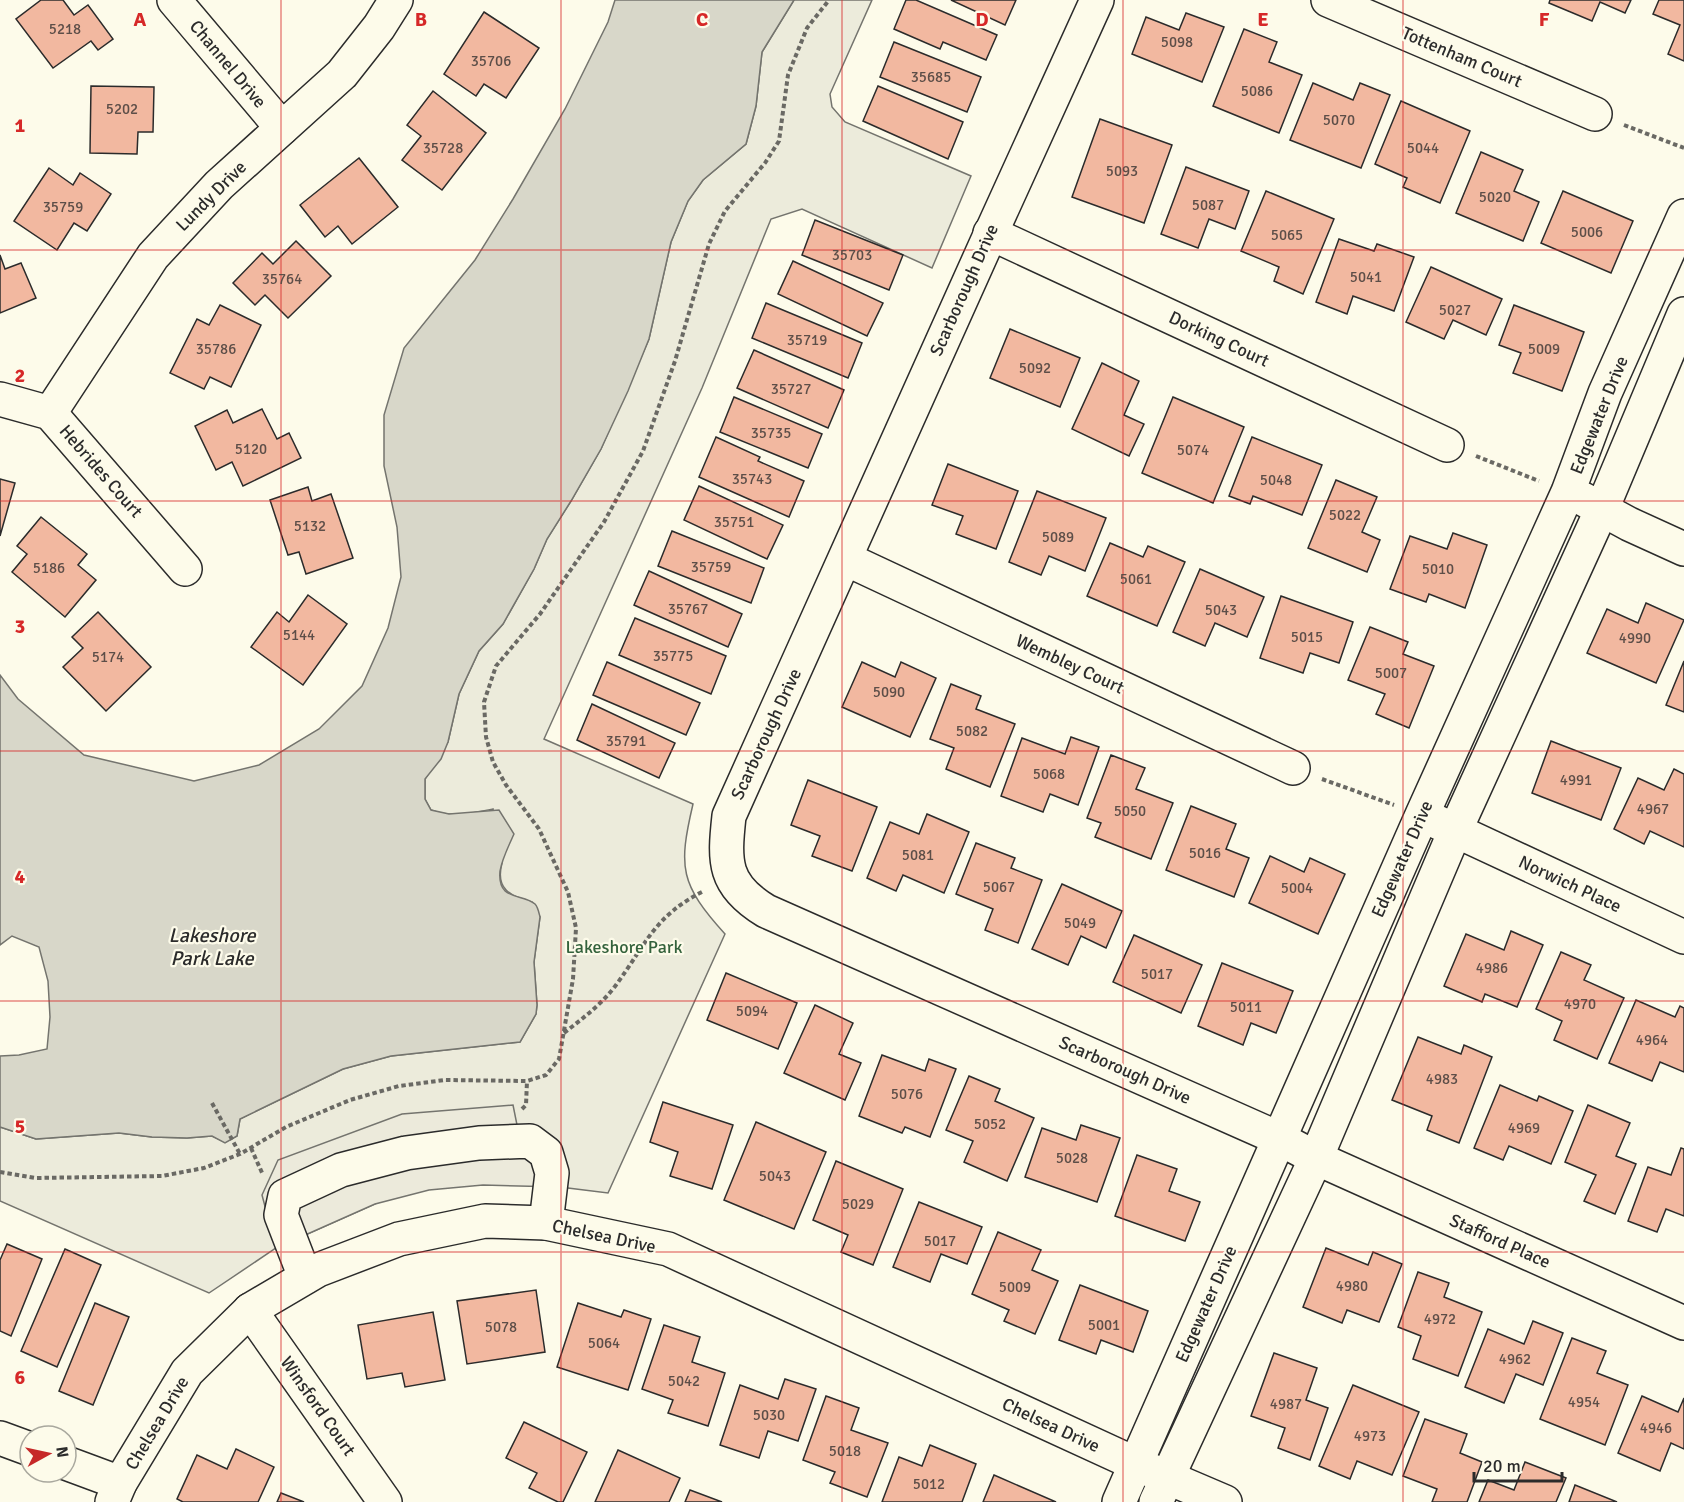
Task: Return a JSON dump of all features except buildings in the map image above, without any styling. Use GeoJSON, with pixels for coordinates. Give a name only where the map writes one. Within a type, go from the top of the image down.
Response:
{"type":"FeatureCollection","features":[{"type":"Feature","properties":{"kind":"street","name":"Channel Drive"},"geometry":{"type":"LineString","coordinates":[[174,0],[282,128]]}},
{"type":"Feature","properties":{"kind":"street","name":"Lundy Drive"},"geometry":{"type":"LineString","coordinates":[[50,413],[153,256],[219,185],[342,74],[379,27],[396,0]]}},
{"type":"Feature","properties":{"kind":"street","name":"Scarborough Drive"},"geometry":{"type":"LineString","coordinates":[[1097,0],[729,816],[725,850],[731,878],[747,899],[766,911],[1278,1138],[1317,1158]]}},
{"type":"Feature","properties":{"kind":"street","name":"Tottenham Court"},"geometry":{"type":"LineString","coordinates":[[1328,0],[1595,114]]}},
{"type":"Feature","properties":{"kind":"street","name":"Edgewater Drive"},"geometry":{"type":"LineString","coordinates":[[1119,1502],[1278,1138],[1568,492],[1605,393],[1684,216]]}},
{"type":"Feature","properties":{"kind":"street","name":"Dorking Court"},"geometry":{"type":"LineString","coordinates":[[990,233],[1448,445]]}},
{"type":"Feature","properties":{"kind":"street","name":"Edgewater Drive"},"geometry":{"type":"LineString","coordinates":[[1161,1489],[1317,1158],[1455,831],[1602,509],[1684,314]]}},
{"type":"Feature","properties":{"kind":"street","name":"Hebrides Court"},"geometry":{"type":"LineString","coordinates":[[0,399],[50,413],[185,569]]}},
{"type":"Feature","properties":{"kind":"street"},"geometry":{"type":"LineString","coordinates":[[1568,492],[1629,524],[1684,549]]}},
{"type":"Feature","properties":{"kind":"street","name":"Wembley Court"},"geometry":{"type":"LineString","coordinates":[[846,559],[1293,768]]}},
{"type":"Feature","properties":{"kind":"street","name":"Norwich Place"},"geometry":{"type":"LineString","coordinates":[[1422,815],[1684,937]]}},
{"type":"Feature","properties":{"kind":"street"},"geometry":{"type":"LineString","coordinates":[[305,1277],[281,1215],[285,1196],[341,1170],[406,1153],[479,1143],[530,1141],[546,1153],[552,1173],[546,1223]]}},
{"type":"Feature","properties":{"kind":"street","name":"Stafford Place"},"geometry":{"type":"LineString","coordinates":[[1317,1158],[1684,1323]]}},
{"type":"Feature","properties":{"kind":"street","name":"Chelsea Drive"},"geometry":{"type":"LineString","coordinates":[[116,1493],[187,1372],[250,1310],[318,1270],[399,1239],[485,1221],[546,1223],[668,1249],[1136,1464],[1161,1489],[1225,1502]]}},
{"type":"Feature","properties":{"kind":"street","name":"Winsford Court"},"geometry":{"type":"LineString","coordinates":[[250,1310],[385,1502]]}},
{"type":"Feature","properties":{"kind":"street"},"geometry":{"type":"LineString","coordinates":[[0,1438],[18,1445]]}},
{"type":"Feature","properties":{"kind":"street"},"geometry":{"type":"LineString","coordinates":[[78,1470],[116,1493]]}},
{"type":"Feature","properties":{"kind":"path"},"geometry":{"type":"LineString","coordinates":[[0,1172],[35,1178],[162,1176],[204,1168],[240,1154],[286,1127],[350,1100],[399,1086],[445,1080],[526,1081],[546,1075],[559,1059],[573,980],[576,928],[568,892],[539,829],[506,785],[493,762],[486,736],[484,702],[496,666],[540,614],[597,531],[643,451],[675,361],[709,244],[725,211],[765,163],[779,141],[788,75],[807,28],[828,0]]}},
{"type":"Feature","properties":{"kind":"path"},"geometry":{"type":"LineString","coordinates":[[1595,114],[1684,148]]}},
{"type":"Feature","properties":{"kind":"path"},"geometry":{"type":"LineString","coordinates":[[1448,445],[1568,492]]}},
{"type":"Feature","properties":{"kind":"path"},"geometry":{"type":"LineString","coordinates":[[1293,768],[1422,815]]}},
{"type":"Feature","properties":{"kind":"path"},"geometry":{"type":"LineString","coordinates":[[564,1033],[597,1008],[616,985],[652,930],[669,912],[685,900],[731,878]]}},
{"type":"Feature","properties":{"kind":"path"},"geometry":{"type":"LineString","coordinates":[[212,1103],[240,1154]]}},
{"type":"Feature","properties":{"kind":"green space","name":"Lakeshore Park"},"geometry":{"type":"Polygon","coordinates":[[[794,0],[872,0],[830,94],[832,107],[845,122],[971,176],[932,268],[802,209],[771,219],[702,388],[544,739],[693,804],[685,844],[686,874],[699,902],[725,934],[608,1193],[560,1187],[536,1132],[276,1248],[209,1293],[0,1201],[0,1127],[36,1139],[119,1133],[152,1137],[212,1136],[225,1142],[237,1136],[240,1119],[343,1069],[391,1056],[520,1042],[536,1014],[534,962],[540,917],[532,902],[511,894],[503,885],[500,872],[502,863],[493,809],[454,814],[431,810],[425,799],[425,779],[448,742],[459,694],[479,651],[503,624],[534,569],[547,539],[601,449],[649,339],[671,242],[688,201],[703,180],[746,144],[756,106],[762,52],[794,0]]]}},
{"type":"Feature","properties":{"kind":"shaded area"},"geometry":{"type":"Polygon","coordinates":[[[513,1105],[517,1125],[560,1187],[483,1185],[429,1190],[375,1204],[276,1248],[262,1195],[278,1160],[402,1114],[513,1105]]]}},
{"type":"Feature","properties":{"kind":"water","name":"Lakeshore Park Lake"},"geometry":{"type":"Polygon","coordinates":[[[615,0],[794,0],[762,52],[756,106],[746,144],[703,180],[688,201],[671,242],[649,339],[628,391],[601,449],[547,539],[534,569],[503,624],[479,651],[459,694],[448,742],[441,759],[425,779],[425,799],[431,810],[449,814],[499,810],[514,834],[502,862],[500,881],[507,892],[530,901],[536,905],[539,912],[534,962],[536,1014],[520,1042],[391,1056],[343,1069],[240,1119],[237,1136],[225,1143],[212,1136],[152,1137],[119,1133],[36,1139],[0,1127],[0,1056],[19,1055],[47,1049],[50,1017],[48,981],[39,947],[12,936],[0,945],[0,675],[18,699],[84,755],[194,781],[259,765],[319,729],[362,686],[388,628],[401,577],[397,527],[384,466],[384,415],[404,348],[475,260],[513,199],[565,109],[608,22],[615,0]]]}}]}
